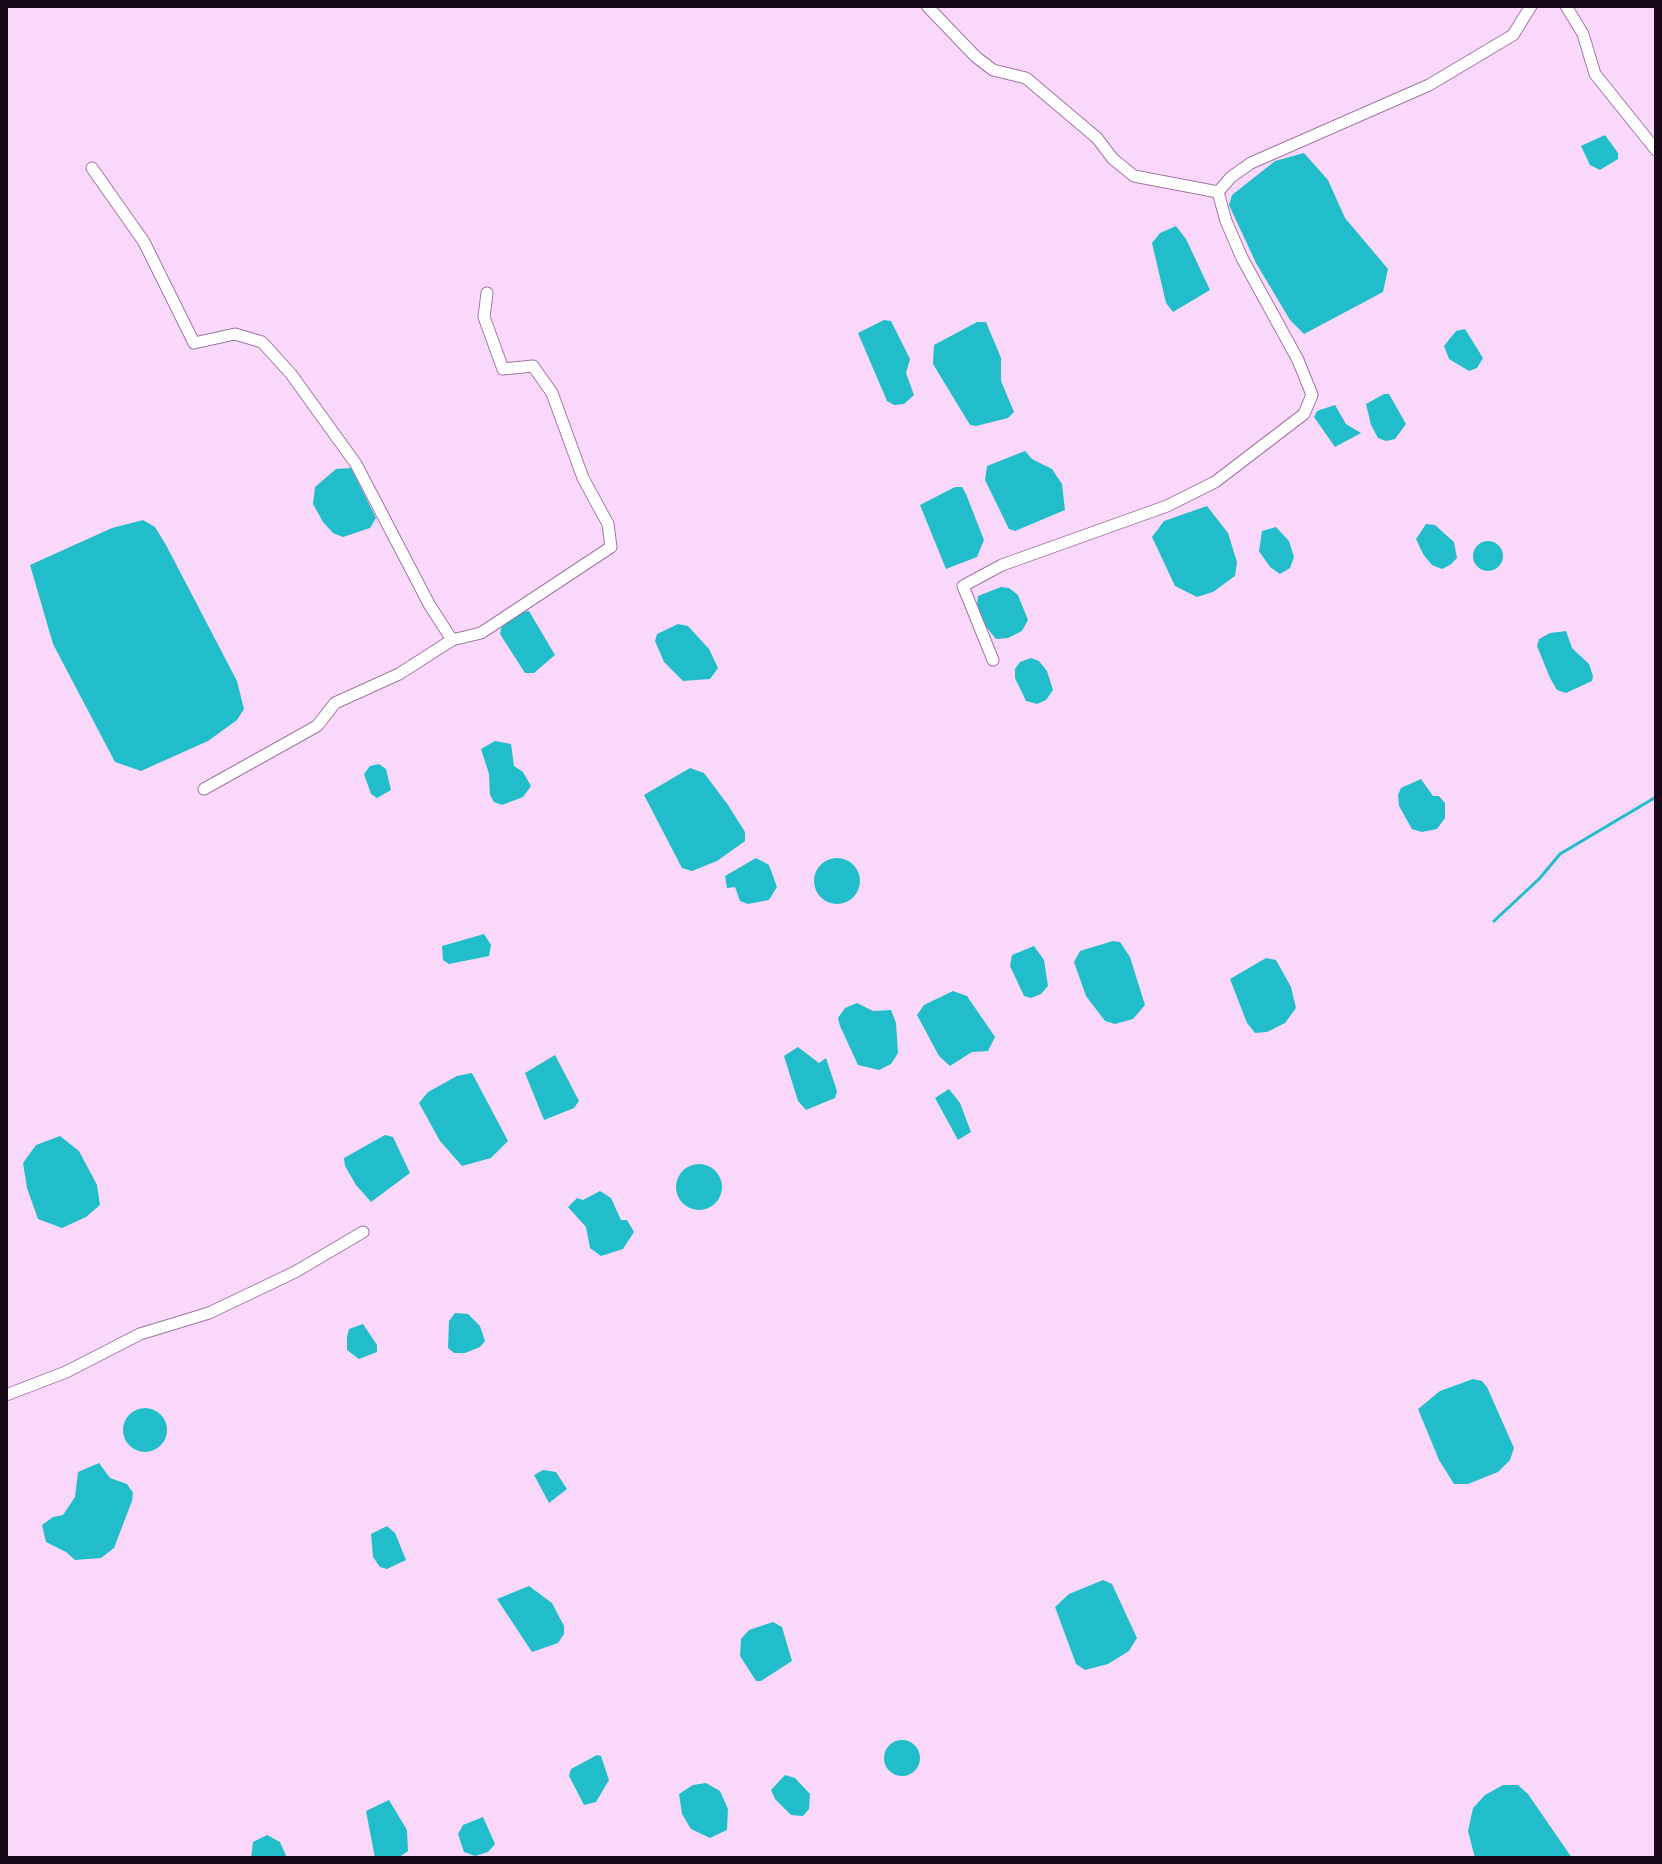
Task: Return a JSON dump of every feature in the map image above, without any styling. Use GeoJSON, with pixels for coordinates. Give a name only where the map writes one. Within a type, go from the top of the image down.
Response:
{"type":"FeatureCollection","features":[{"type":"Feature","properties":{"kind":"street"},"geometry":{"type":"LineString","coordinates":[[927,6],[976,57],[993,70],[1026,78],[1097,138],[1113,159],[1134,176],[1218,192]]}},
{"type":"Feature","properties":{"kind":"street"},"geometry":{"type":"LineString","coordinates":[[1218,192],[1231,177],[1251,163],[1429,85],[1513,35],[1531,6]]}},
{"type":"Feature","properties":{"kind":"street"},"geometry":{"type":"LineString","coordinates":[[1566,6],[1583,34],[1595,74],[1656,150]]}},
{"type":"Feature","properties":{"kind":"street"},"geometry":{"type":"LineString","coordinates":[[92,168],[144,242],[194,343],[235,334],[262,342],[291,374],[356,464],[429,604],[452,640]]}},
{"type":"Feature","properties":{"kind":"street"},"geometry":{"type":"LineString","coordinates":[[993,660],[963,586],[1002,565],[1167,506],[1215,482],[1304,414],[1312,395],[1298,360],[1242,258],[1218,192]]}},
{"type":"Feature","properties":{"kind":"street"},"geometry":{"type":"LineString","coordinates":[[204,789],[317,726],[335,703],[399,674],[452,640],[481,633],[611,547],[608,524],[583,478],[552,393],[533,366],[503,369],[484,317],[487,293]]}},
{"type":"Feature","properties":{"kind":"street"},"geometry":{"type":"LineString","coordinates":[[6,1395],[54,1377],[140,1334],[209,1313],[295,1272],[363,1232]]}},
{"type":"Feature","properties":{"kind":"water"},"geometry":{"type":"Polygon","coordinates":[[[1605,135],[1618,153],[1618,159],[1600,170],[1590,165],[1581,146],[1605,135]]]}},
{"type":"Feature","properties":{"kind":"water"},"geometry":{"type":"Polygon","coordinates":[[[1304,153],[1328,180],[1345,218],[1388,269],[1383,292],[1304,334],[1290,320],[1256,263],[1229,205],[1232,195],[1275,161],[1304,153]]]}},
{"type":"Feature","properties":{"kind":"water"},"geometry":{"type":"Polygon","coordinates":[[[1176,226],[1186,239],[1210,290],[1173,312],[1166,303],[1152,243],[1160,233],[1176,226]]]}},
{"type":"Feature","properties":{"kind":"water"},"geometry":{"type":"Polygon","coordinates":[[[884,320],[891,321],[910,359],[906,373],[914,395],[904,404],[894,405],[887,401],[858,333],[884,320]]]}},
{"type":"Feature","properties":{"kind":"water"},"geometry":{"type":"Polygon","coordinates":[[[977,322],[986,322],[1001,358],[1001,381],[1014,412],[1008,418],[976,426],[970,425],[933,364],[934,345],[977,322]]]}},
{"type":"Feature","properties":{"kind":"water"},"geometry":{"type":"Polygon","coordinates":[[[1465,329],[1483,358],[1477,368],[1469,371],[1449,359],[1444,346],[1456,331],[1465,329]]]}},
{"type":"Feature","properties":{"kind":"water"},"geometry":{"type":"Polygon","coordinates":[[[1389,394],[1406,424],[1395,439],[1386,441],[1378,438],[1366,404],[1389,394]]]}},
{"type":"Feature","properties":{"kind":"water"},"geometry":{"type":"Polygon","coordinates":[[[1335,405],[1346,424],[1361,433],[1335,447],[1314,417],[1317,411],[1335,405]]]}},
{"type":"Feature","properties":{"kind":"water"},"geometry":{"type":"Polygon","coordinates":[[[1025,451],[1032,459],[1052,469],[1062,484],[1065,510],[1015,531],[1009,529],[985,480],[987,466],[1025,451]]]}},
{"type":"Feature","properties":{"kind":"water"},"geometry":{"type":"Polygon","coordinates":[[[351,468],[376,518],[370,528],[343,537],[333,533],[323,522],[313,504],[315,487],[336,469],[351,468]]]}},
{"type":"Feature","properties":{"kind":"water"},"geometry":{"type":"Polygon","coordinates":[[[955,487],[962,487],[966,494],[984,540],[977,557],[946,569],[920,505],[955,487]]]}},
{"type":"Feature","properties":{"kind":"water"},"geometry":{"type":"Polygon","coordinates":[[[1207,506],[1228,533],[1237,562],[1235,576],[1213,592],[1197,597],[1175,586],[1152,537],[1164,521],[1207,506]]]}},
{"type":"Feature","properties":{"kind":"water"},"geometry":{"type":"Polygon","coordinates":[[[143,520],[155,527],[166,545],[237,681],[244,709],[237,720],[208,741],[141,771],[115,762],[53,644],[30,565],[112,528],[143,520]]]}},
{"type":"Feature","properties":{"kind":"water"},"geometry":{"type":"Polygon","coordinates":[[[1426,524],[1435,525],[1454,542],[1457,558],[1442,569],[1432,565],[1416,539],[1426,524]]]}},
{"type":"Feature","properties":{"kind":"water"},"geometry":{"type":"Polygon","coordinates":[[[1276,527],[1289,541],[1294,557],[1290,568],[1280,574],[1270,567],[1259,551],[1262,531],[1276,527]]]}},
{"type":"Feature","properties":{"kind":"water"},"geometry":{"type":"Polygon","coordinates":[[[1488,541],[1494,542],[1502,550],[1502,562],[1494,570],[1488,571],[1482,570],[1474,562],[1473,556],[1474,550],[1482,542],[1488,541]]]}},
{"type":"Feature","properties":{"kind":"water"},"geometry":{"type":"Polygon","coordinates":[[[1001,587],[1009,588],[1018,595],[1028,620],[1022,631],[1008,638],[996,639],[983,623],[977,606],[978,596],[1001,587]]]}},
{"type":"Feature","properties":{"kind":"water"},"geometry":{"type":"Polygon","coordinates":[[[529,611],[555,655],[534,673],[525,673],[500,634],[502,624],[516,613],[529,611]]]}},
{"type":"Feature","properties":{"kind":"water"},"geometry":{"type":"Polygon","coordinates":[[[678,624],[688,626],[709,649],[718,668],[710,679],[683,681],[664,662],[655,641],[657,634],[678,624]]]}},
{"type":"Feature","properties":{"kind":"water"},"geometry":{"type":"Polygon","coordinates":[[[1566,631],[1572,648],[1589,664],[1593,676],[1592,681],[1566,693],[1557,690],[1537,646],[1539,639],[1550,633],[1566,631]]]}},
{"type":"Feature","properties":{"kind":"water"},"geometry":{"type":"Polygon","coordinates":[[[1031,658],[1039,661],[1047,671],[1053,690],[1046,700],[1037,704],[1026,701],[1015,678],[1015,669],[1020,662],[1031,658]]]}},
{"type":"Feature","properties":{"kind":"water"},"geometry":{"type":"Polygon","coordinates":[[[495,741],[511,744],[514,766],[523,772],[531,786],[523,797],[502,805],[494,802],[490,795],[489,774],[481,749],[495,741]]]}},
{"type":"Feature","properties":{"kind":"water"},"geometry":{"type":"Polygon","coordinates":[[[379,764],[386,769],[391,790],[377,798],[371,794],[364,774],[370,766],[379,764]]]}},
{"type":"Feature","properties":{"kind":"water"},"geometry":{"type":"Polygon","coordinates":[[[690,768],[704,773],[745,832],[745,841],[717,861],[692,871],[682,868],[644,795],[690,768]]]}},
{"type":"Feature","properties":{"kind":"water"},"geometry":{"type":"Polygon","coordinates":[[[1421,779],[1433,796],[1439,796],[1445,803],[1445,818],[1437,829],[1422,832],[1412,829],[1399,806],[1398,795],[1401,788],[1421,779]]]}},
{"type":"Feature","properties":{"kind":"water"},"geometry":{"type":"Polygon","coordinates":[[[756,858],[769,865],[777,887],[769,900],[748,904],[740,901],[735,887],[727,888],[725,876],[756,858]]]}},
{"type":"Feature","properties":{"kind":"water"},"geometry":{"type":"Polygon","coordinates":[[[837,858],[853,865],[860,881],[853,897],[837,904],[821,897],[814,881],[821,865],[837,858]]]}},
{"type":"Feature","properties":{"kind":"water"},"geometry":{"type":"Polygon","coordinates":[[[484,934],[491,945],[489,956],[449,964],[443,960],[442,946],[484,934]]]}},
{"type":"Feature","properties":{"kind":"water"},"geometry":{"type":"Polygon","coordinates":[[[1113,941],[1120,942],[1130,957],[1145,1005],[1133,1019],[1115,1024],[1105,1021],[1086,996],[1074,962],[1080,951],[1113,941]]]}},
{"type":"Feature","properties":{"kind":"water"},"geometry":{"type":"Polygon","coordinates":[[[1034,946],[1044,960],[1048,986],[1041,994],[1031,998],[1024,996],[1010,966],[1012,955],[1034,946]]]}},
{"type":"Feature","properties":{"kind":"water"},"geometry":{"type":"Polygon","coordinates":[[[1266,958],[1276,960],[1291,987],[1296,1008],[1285,1023],[1267,1032],[1255,1033],[1247,1023],[1230,979],[1266,958]]]}},
{"type":"Feature","properties":{"kind":"water"},"geometry":{"type":"Polygon","coordinates":[[[953,991],[967,996],[995,1037],[988,1051],[972,1052],[950,1066],[939,1056],[917,1015],[924,1005],[953,991]]]}},
{"type":"Feature","properties":{"kind":"water"},"geometry":{"type":"Polygon","coordinates":[[[857,1003],[873,1011],[891,1010],[896,1023],[898,1053],[891,1064],[879,1070],[858,1065],[840,1026],[838,1018],[845,1008],[857,1003]]]}},
{"type":"Feature","properties":{"kind":"water"},"geometry":{"type":"Polygon","coordinates":[[[798,1047],[819,1063],[826,1058],[837,1091],[835,1098],[806,1110],[798,1101],[784,1056],[798,1047]]]}},
{"type":"Feature","properties":{"kind":"water"},"geometry":{"type":"Polygon","coordinates":[[[555,1055],[579,1101],[574,1108],[544,1120],[525,1073],[555,1055]]]}},
{"type":"Feature","properties":{"kind":"water"},"geometry":{"type":"Polygon","coordinates":[[[472,1073],[508,1141],[491,1158],[462,1166],[440,1141],[419,1103],[428,1092],[457,1076],[472,1073]]]}},
{"type":"Feature","properties":{"kind":"water"},"geometry":{"type":"Polygon","coordinates":[[[949,1089],[960,1103],[971,1132],[958,1140],[935,1098],[949,1089]]]}},
{"type":"Feature","properties":{"kind":"water"},"geometry":{"type":"Polygon","coordinates":[[[385,1135],[393,1137],[410,1173],[371,1202],[356,1185],[344,1158],[385,1135]]]}},
{"type":"Feature","properties":{"kind":"water"},"geometry":{"type":"Polygon","coordinates":[[[60,1136],[79,1151],[97,1185],[100,1205],[86,1217],[62,1228],[38,1219],[27,1188],[23,1163],[36,1145],[60,1136]]]}},
{"type":"Feature","properties":{"kind":"water"},"geometry":{"type":"Polygon","coordinates":[[[699,1164],[715,1171],[722,1187],[715,1203],[699,1210],[683,1203],[676,1187],[683,1171],[699,1164]]]}},
{"type":"Feature","properties":{"kind":"water"},"geometry":{"type":"Polygon","coordinates":[[[600,1191],[611,1198],[621,1220],[627,1220],[634,1232],[623,1249],[601,1256],[590,1248],[586,1227],[568,1207],[577,1198],[583,1200],[600,1191]]]}},
{"type":"Feature","properties":{"kind":"water"},"geometry":{"type":"Polygon","coordinates":[[[455,1313],[468,1314],[480,1326],[485,1341],[480,1347],[465,1353],[454,1353],[448,1348],[449,1321],[455,1313]]]}},
{"type":"Feature","properties":{"kind":"water"},"geometry":{"type":"Polygon","coordinates":[[[363,1324],[377,1345],[377,1352],[359,1359],[347,1350],[347,1337],[349,1329],[363,1324]]]}},
{"type":"Feature","properties":{"kind":"water"},"geometry":{"type":"Polygon","coordinates":[[[1473,1379],[1482,1381],[1487,1387],[1514,1448],[1510,1460],[1498,1472],[1468,1484],[1454,1484],[1439,1460],[1418,1409],[1440,1391],[1473,1379]]]}},
{"type":"Feature","properties":{"kind":"water"},"geometry":{"type":"Polygon","coordinates":[[[145,1408],[161,1414],[167,1430],[161,1446],[145,1452],[129,1446],[123,1430],[129,1414],[145,1408]]]}},
{"type":"Feature","properties":{"kind":"water"},"geometry":{"type":"Polygon","coordinates":[[[99,1463],[110,1478],[127,1484],[133,1493],[132,1501],[114,1548],[101,1558],[75,1560],[46,1542],[42,1525],[53,1517],[63,1515],[75,1497],[78,1472],[99,1463]]]}},
{"type":"Feature","properties":{"kind":"water"},"geometry":{"type":"Polygon","coordinates":[[[543,1470],[556,1472],[567,1489],[549,1503],[534,1475],[543,1470]]]}},
{"type":"Feature","properties":{"kind":"water"},"geometry":{"type":"Polygon","coordinates":[[[387,1526],[395,1533],[406,1560],[387,1569],[380,1567],[373,1557],[371,1534],[387,1526]]]}},
{"type":"Feature","properties":{"kind":"water"},"geometry":{"type":"Polygon","coordinates":[[[1103,1580],[1112,1584],[1137,1638],[1129,1651],[1108,1664],[1085,1670],[1076,1664],[1055,1607],[1069,1594],[1103,1580]]]}},
{"type":"Feature","properties":{"kind":"water"},"geometry":{"type":"Polygon","coordinates":[[[529,1586],[552,1603],[564,1626],[564,1634],[558,1643],[532,1652],[497,1599],[529,1586]]]}},
{"type":"Feature","properties":{"kind":"water"},"geometry":{"type":"Polygon","coordinates":[[[773,1622],[782,1627],[792,1661],[761,1681],[756,1681],[740,1656],[741,1639],[749,1630],[773,1622]]]}},
{"type":"Feature","properties":{"kind":"water"},"geometry":{"type":"Polygon","coordinates":[[[902,1740],[915,1745],[920,1758],[915,1771],[902,1776],[889,1771],[884,1758],[889,1745],[902,1740]]]}},
{"type":"Feature","properties":{"kind":"water"},"geometry":{"type":"Polygon","coordinates":[[[597,1755],[601,1756],[609,1780],[596,1802],[584,1805],[569,1776],[571,1769],[597,1755]]]}},
{"type":"Feature","properties":{"kind":"water"},"geometry":{"type":"Polygon","coordinates":[[[785,1775],[795,1778],[810,1794],[809,1809],[803,1816],[791,1815],[775,1799],[771,1790],[785,1775]]]}},
{"type":"Feature","properties":{"kind":"water"},"geometry":{"type":"Polygon","coordinates":[[[706,1783],[720,1791],[728,1809],[727,1830],[710,1838],[691,1829],[682,1814],[679,1794],[693,1785],[706,1783]]]}},
{"type":"Feature","properties":{"kind":"water"},"geometry":{"type":"Polygon","coordinates":[[[1503,1785],[1518,1785],[1528,1794],[1572,1858],[1475,1858],[1468,1831],[1473,1808],[1485,1795],[1503,1785]]]}},
{"type":"Feature","properties":{"kind":"water"},"geometry":{"type":"Polygon","coordinates":[[[389,1800],[407,1830],[408,1851],[398,1858],[375,1858],[366,1811],[389,1800]]]}},
{"type":"Feature","properties":{"kind":"water"},"geometry":{"type":"Polygon","coordinates":[[[483,1817],[495,1844],[488,1852],[475,1856],[464,1852],[458,1834],[463,1825],[483,1817]]]}},
{"type":"Feature","properties":{"kind":"water"},"geometry":{"type":"Polygon","coordinates":[[[267,1835],[280,1842],[287,1858],[251,1858],[253,1842],[267,1835]]]}},
{"type":"Feature","properties":{"kind":"waterway"},"geometry":{"type":"LineString","coordinates":[[1494,921],[1539,879],[1560,854],[1656,797]]}}]}
